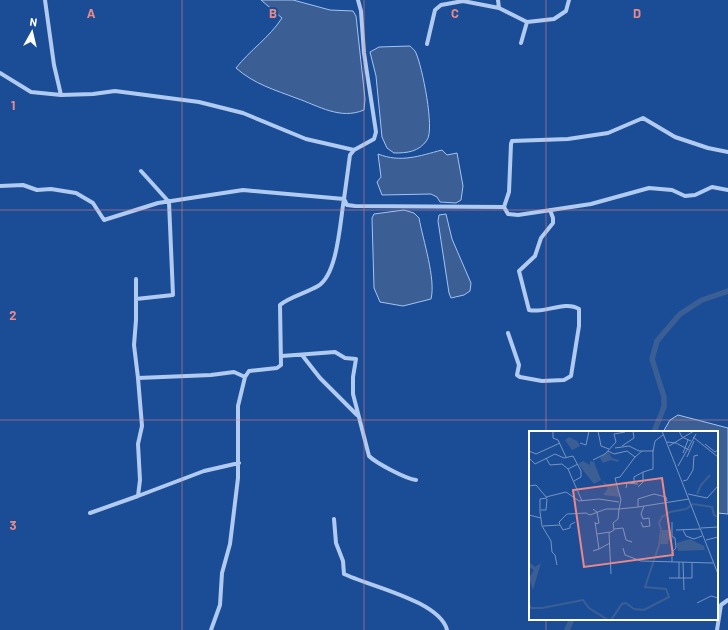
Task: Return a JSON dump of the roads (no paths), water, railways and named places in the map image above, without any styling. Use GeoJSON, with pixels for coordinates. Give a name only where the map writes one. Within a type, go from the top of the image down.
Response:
{"type":"FeatureCollection","features":[{"type":"Feature","properties":{"kind":"street"},"geometry":{"type":"LineString","coordinates":[[45,0],[54,66],[61,95]]}},
{"type":"Feature","properties":{"kind":"street"},"geometry":{"type":"LineString","coordinates":[[211,630],[220,605],[222,573],[230,544],[239,463],[238,406],[245,377],[246,374],[253,370],[279,367],[282,356],[280,305],[308,292],[326,279],[334,261],[350,156],[354,150],[374,139],[376,132],[364,53],[361,11],[358,0]]}},
{"type":"Feature","properties":{"kind":"street"},"geometry":{"type":"LineString","coordinates":[[498,0],[499,8]]}},
{"type":"Feature","properties":{"kind":"street"},"geometry":{"type":"LineString","coordinates":[[426,44],[435,10],[441,5],[463,1],[499,8],[527,22],[554,19],[566,11],[569,0]]}},
{"type":"Feature","properties":{"kind":"street"},"geometry":{"type":"LineString","coordinates":[[521,43],[527,22]]}},
{"type":"Feature","properties":{"kind":"street"},"geometry":{"type":"LineString","coordinates":[[0,73],[31,92],[61,95],[93,94],[116,91],[199,102],[243,113],[306,139],[354,150]]}},
{"type":"Feature","properties":{"kind":"street"},"geometry":{"type":"LineString","coordinates":[[728,152],[708,148],[674,137],[643,118],[608,133],[568,139],[512,141],[510,144],[509,192],[504,207],[508,214],[518,215],[590,204],[649,188],[672,190],[685,196],[695,195],[712,187],[728,190]]}},
{"type":"Feature","properties":{"kind":"street"},"geometry":{"type":"LineString","coordinates":[[136,298],[173,295],[169,202],[141,171]]}},
{"type":"Feature","properties":{"kind":"street"},"geometry":{"type":"LineString","coordinates":[[0,186],[23,185],[37,190],[51,189],[76,193],[93,203],[104,220],[134,209],[242,190],[344,199]]}},
{"type":"Feature","properties":{"kind":"street"},"geometry":{"type":"LineString","coordinates":[[344,199],[347,205],[354,206],[504,207]]}},
{"type":"Feature","properties":{"kind":"street"},"geometry":{"type":"LineString","coordinates":[[508,333],[519,365],[517,375],[520,377],[542,381],[564,380],[571,376],[579,326],[579,309],[566,307],[529,310],[519,272],[535,256],[541,238],[553,223],[550,210]]}},
{"type":"Feature","properties":{"kind":"street"},"geometry":{"type":"LineString","coordinates":[[136,279],[134,345],[142,426],[138,444],[140,474],[138,496]]}},
{"type":"Feature","properties":{"kind":"street"},"geometry":{"type":"LineString","coordinates":[[282,356],[335,352],[345,358],[356,359],[352,377],[355,404],[369,456],[374,461],[406,478],[416,480]]}},
{"type":"Feature","properties":{"kind":"street"},"geometry":{"type":"LineString","coordinates":[[302,355],[320,378],[359,416]]}},
{"type":"Feature","properties":{"kind":"street"},"geometry":{"type":"LineString","coordinates":[[138,378],[211,375],[234,372],[245,377]]}},
{"type":"Feature","properties":{"kind":"street"},"geometry":{"type":"LineString","coordinates":[[90,514],[204,471],[239,463]]}},
{"type":"Feature","properties":{"kind":"street"},"geometry":{"type":"LineString","coordinates":[[334,519],[336,542],[343,561],[344,574],[414,600],[440,618],[448,630]]}},
{"type":"Feature","properties":{"kind":"street"},"geometry":{"type":"LineString","coordinates":[[717,630],[720,606],[728,600]]}},
{"type":"Feature","properties":{"kind":"water"},"geometry":{"type":"Polygon","coordinates":[[[261,0],[293,0],[330,10],[353,11],[356,16],[365,99],[364,110],[355,113],[338,113],[330,111],[265,86],[243,74],[236,68],[271,32],[282,18],[261,0]]]}},
{"type":"Feature","properties":{"kind":"water"},"geometry":{"type":"Polygon","coordinates":[[[410,46],[416,53],[419,60],[424,83],[429,111],[429,134],[427,140],[420,147],[408,152],[394,153],[387,148],[382,137],[376,76],[370,52],[379,47],[410,46]]]}},
{"type":"Feature","properties":{"kind":"water"},"geometry":{"type":"Polygon","coordinates":[[[442,150],[447,155],[457,153],[463,186],[461,200],[456,203],[440,202],[437,197],[431,194],[382,195],[377,182],[381,177],[378,154],[394,158],[410,158],[442,150]]]}},
{"type":"Feature","properties":{"kind":"water"},"geometry":{"type":"Polygon","coordinates":[[[404,210],[414,213],[419,218],[432,281],[432,291],[431,299],[403,306],[380,302],[374,288],[372,218],[374,214],[404,210]]]}},
{"type":"Feature","properties":{"kind":"water"},"geometry":{"type":"Polygon","coordinates":[[[446,214],[452,239],[471,283],[470,291],[464,295],[451,298],[438,221],[439,215],[446,214]]]}},
{"type":"Feature","properties":{"kind":"water"},"geometry":{"type":"Polygon","coordinates":[[[678,415],[728,428],[728,514],[718,513],[718,431],[664,431],[670,420],[678,415]]]}},
{"type":"Feature","properties":{"kind":"waterway"},"geometry":{"type":"LineString","coordinates":[[654,431],[664,407],[664,397],[652,359],[657,341],[680,314],[702,300],[728,291]]}},
{"type":"Feature","properties":{"kind":"waterway"},"geometry":{"type":"LineString","coordinates":[[567,630],[572,620]]}}]}
